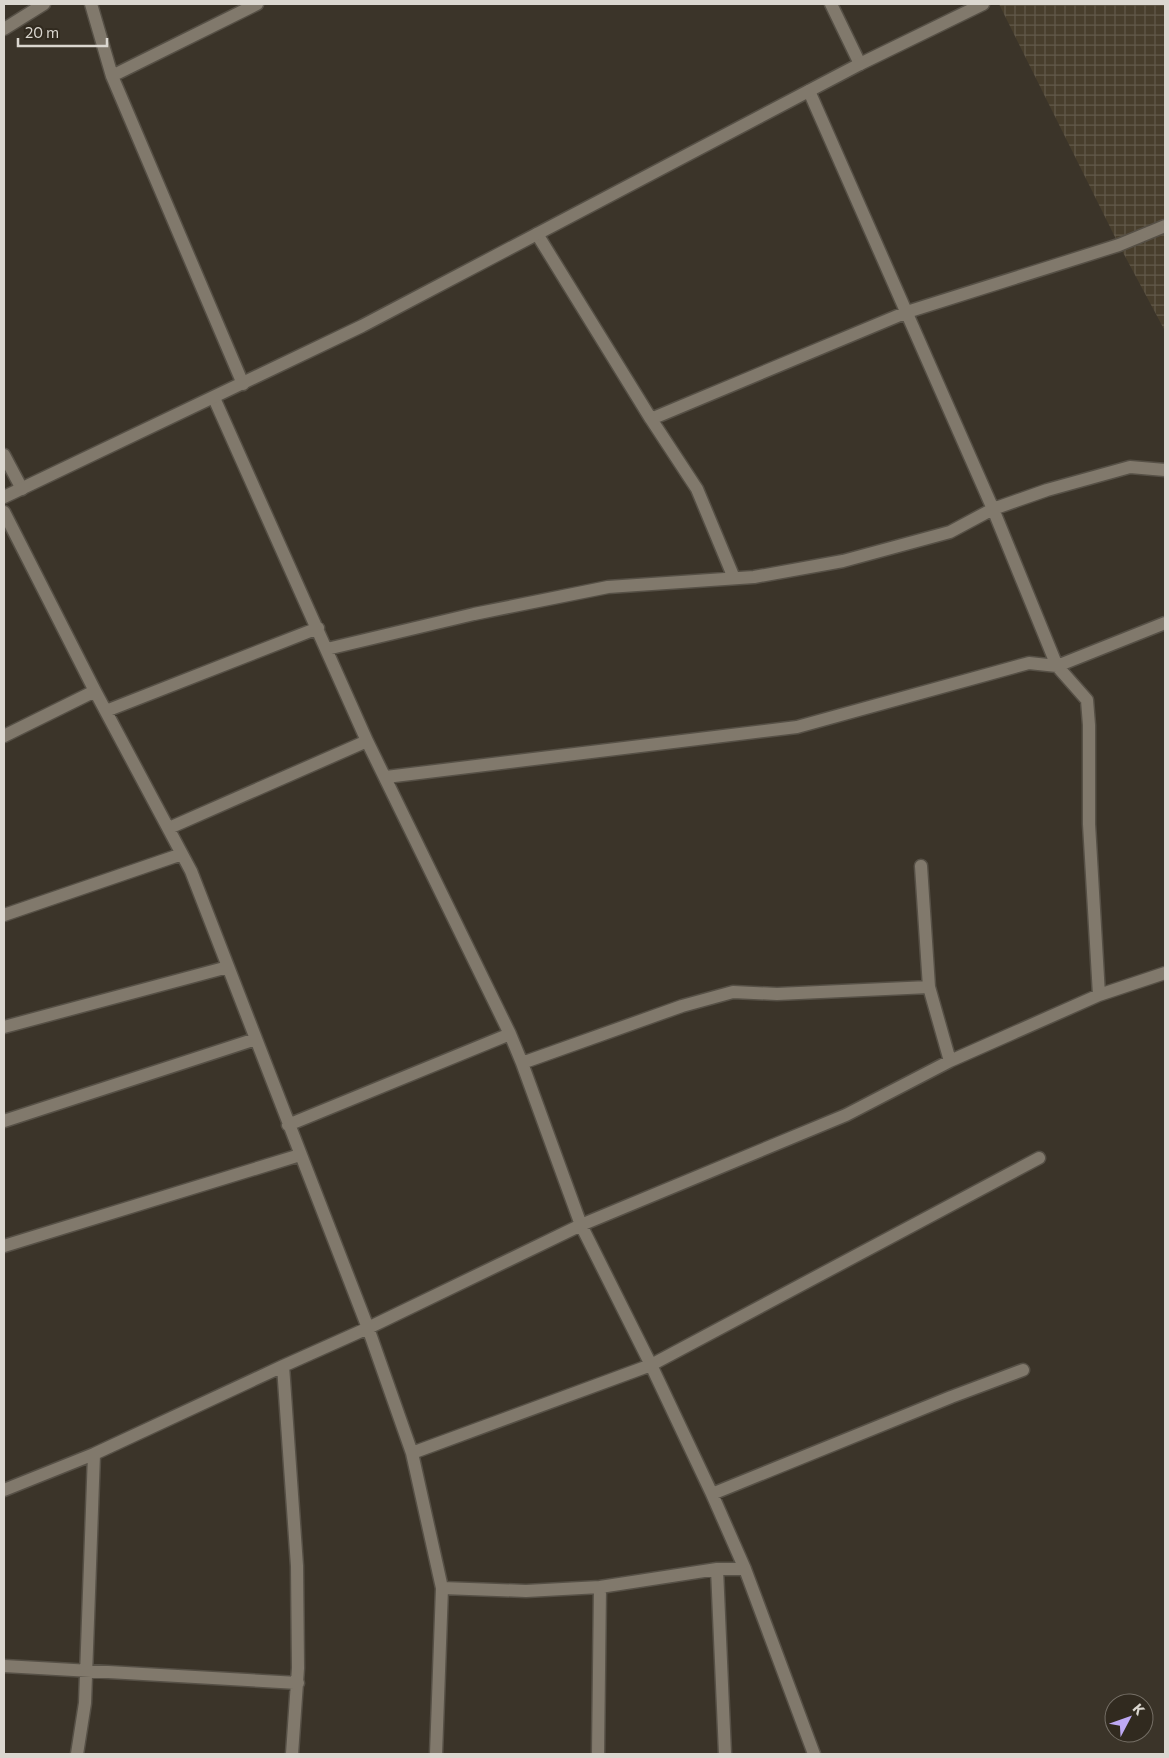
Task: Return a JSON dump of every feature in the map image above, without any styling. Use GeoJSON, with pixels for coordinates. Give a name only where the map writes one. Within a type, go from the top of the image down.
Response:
{"type":"FeatureCollection","features":[{"type":"Feature","properties":{"kind":"street"},"geometry":{"type":"LineString","coordinates":[[4,30],[44,4]]}},
{"type":"Feature","properties":{"kind":"street"},"geometry":{"type":"LineString","coordinates":[[91,4],[112,76],[243,384]]}},
{"type":"Feature","properties":{"kind":"street"},"geometry":{"type":"LineString","coordinates":[[112,76],[257,4]]}},
{"type":"Feature","properties":{"kind":"street"},"geometry":{"type":"LineString","coordinates":[[831,4],[860,64]]}},
{"type":"Feature","properties":{"kind":"street"},"geometry":{"type":"LineString","coordinates":[[4,497],[362,326],[860,64],[983,4]]}},
{"type":"Feature","properties":{"kind":"street"},"geometry":{"type":"LineString","coordinates":[[809,91],[993,509],[1057,666],[1086,700],[1089,725],[1089,824],[1099,995]]}},
{"type":"Feature","properties":{"kind":"street"},"geometry":{"type":"LineString","coordinates":[[651,419],[907,312],[1118,245],[1165,226]]}},
{"type":"Feature","properties":{"kind":"street"},"geometry":{"type":"LineString","coordinates":[[538,234],[651,419],[697,489],[734,578]]}},
{"type":"Feature","properties":{"kind":"street"},"geometry":{"type":"LineString","coordinates":[[214,398],[367,741],[510,1034],[581,1225],[651,1366],[745,1568],[814,1754]]}},
{"type":"Feature","properties":{"kind":"street"},"geometry":{"type":"LineString","coordinates":[[4,455],[22,489]]}},
{"type":"Feature","properties":{"kind":"street"},"geometry":{"type":"LineString","coordinates":[[327,649],[474,614],[608,587],[754,577],[843,561],[950,532],[993,509],[1047,490],[1130,467],[1165,470]]}},
{"type":"Feature","properties":{"kind":"street"},"geometry":{"type":"LineString","coordinates":[[4,512],[95,691],[191,872],[368,1328],[412,1453],[442,1588],[436,1754]]}},
{"type":"Feature","properties":{"kind":"street"},"geometry":{"type":"LineString","coordinates":[[386,777],[796,727],[1029,663],[1057,666],[1165,622]]}},
{"type":"Feature","properties":{"kind":"street"},"geometry":{"type":"LineString","coordinates":[[106,711],[318,628]]}},
{"type":"Feature","properties":{"kind":"street"},"geometry":{"type":"LineString","coordinates":[[4,736],[95,691]]}},
{"type":"Feature","properties":{"kind":"street"},"geometry":{"type":"LineString","coordinates":[[168,828],[367,741]]}},
{"type":"Feature","properties":{"kind":"street"},"geometry":{"type":"LineString","coordinates":[[4,915],[182,854]]}},
{"type":"Feature","properties":{"kind":"street"},"geometry":{"type":"LineString","coordinates":[[921,866],[929,987],[950,1061]]}},
{"type":"Feature","properties":{"kind":"street"},"geometry":{"type":"LineString","coordinates":[[4,1028],[228,967]]}},
{"type":"Feature","properties":{"kind":"street"},"geometry":{"type":"LineString","coordinates":[[4,1490],[94,1454],[368,1328],[581,1225],[846,1115],[950,1061],[1099,995],[1165,973]]}},
{"type":"Feature","properties":{"kind":"street"},"geometry":{"type":"LineString","coordinates":[[522,1063],[682,1006],[733,992],[777,994],[929,987]]}},
{"type":"Feature","properties":{"kind":"street"},"geometry":{"type":"LineString","coordinates":[[288,1125],[510,1034]]}},
{"type":"Feature","properties":{"kind":"street"},"geometry":{"type":"LineString","coordinates":[[4,1121],[256,1039]]}},
{"type":"Feature","properties":{"kind":"street"},"geometry":{"type":"LineString","coordinates":[[4,1246],[300,1155]]}},
{"type":"Feature","properties":{"kind":"street"},"geometry":{"type":"LineString","coordinates":[[412,1453],[651,1366],[1039,1158]]}},
{"type":"Feature","properties":{"kind":"street"},"geometry":{"type":"LineString","coordinates":[[283,1366],[297,1566],[298,1683],[292,1754]]}},
{"type":"Feature","properties":{"kind":"street"},"geometry":{"type":"LineString","coordinates":[[712,1494],[951,1397],[1023,1370]]}},
{"type":"Feature","properties":{"kind":"street"},"geometry":{"type":"LineString","coordinates":[[77,1754],[85,1703],[94,1454]]}},
{"type":"Feature","properties":{"kind":"street"},"geometry":{"type":"LineString","coordinates":[[442,1588],[526,1591],[600,1587],[717,1569],[745,1568]]}},
{"type":"Feature","properties":{"kind":"street"},"geometry":{"type":"LineString","coordinates":[[717,1569],[725,1754]]}},
{"type":"Feature","properties":{"kind":"street"},"geometry":{"type":"LineString","coordinates":[[598,1754],[600,1587]]}},
{"type":"Feature","properties":{"kind":"street"},"geometry":{"type":"LineString","coordinates":[[4,1666],[298,1683]]}},
{"type":"Feature","properties":{"kind":"shaded area"},"geometry":{"type":"Polygon","coordinates":[[[999,4],[1165,4],[1165,331],[1119,245],[999,4]]]}}]}
